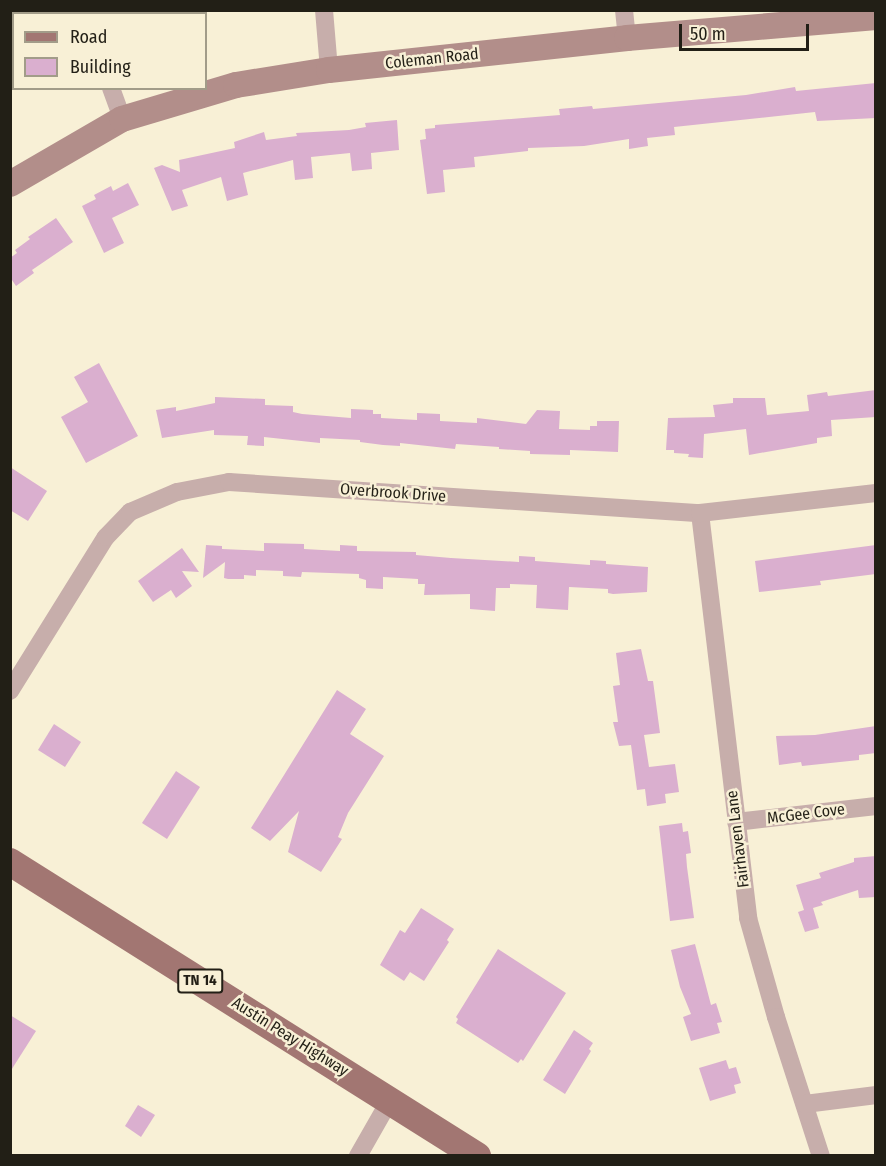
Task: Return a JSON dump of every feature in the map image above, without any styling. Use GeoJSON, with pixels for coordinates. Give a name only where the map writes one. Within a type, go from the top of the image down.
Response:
{"type":"FeatureCollection","features":[{"type":"Feature","properties":{"kind":"main road","name":"Coleman Road"},"geometry":{"type":"LineString","coordinates":[[10,184],[122,119],[236,85],[329,70],[863,15]]}},
{"type":"Feature","properties":{"kind":"main road","name":"Austin Peay Highway"},"geometry":{"type":"LineString","coordinates":[[10,862],[476,1155]]}},
{"type":"Feature","properties":{"kind":"street"},"geometry":{"type":"LineString","coordinates":[[324,10],[329,70]]}},
{"type":"Feature","properties":{"kind":"street"},"geometry":{"type":"LineString","coordinates":[[624,10],[627,38]]}},
{"type":"Feature","properties":{"kind":"street"},"geometry":{"type":"LineString","coordinates":[[112,90],[122,119]]}},
{"type":"Feature","properties":{"kind":"street","name":"Overbrook Drive"},"geometry":{"type":"LineString","coordinates":[[10,691],[106,537],[130,512],[177,492],[229,482],[700,513],[876,493]]}},
{"type":"Feature","properties":{"kind":"street","name":"Fairhaven Lane"},"geometry":{"type":"LineString","coordinates":[[700,513],[747,918],[776,1017],[821,1155]]}},
{"type":"Feature","properties":{"kind":"street","name":"McGee Cove"},"geometry":{"type":"LineString","coordinates":[[736,822],[876,806]]}},
{"type":"Feature","properties":{"kind":"street"},"geometry":{"type":"LineString","coordinates":[[805,1104],[876,1095]]}},
{"type":"Feature","properties":{"kind":"street"},"geometry":{"type":"LineString","coordinates":[[358,1155],[390,1100]]}},
{"type":"Feature","properties":{"kind":"building"},"geometry":{"type":"Polygon","coordinates":[[[876,83],[876,118],[817,121],[815,112],[674,127],[675,135],[647,138],[648,146],[629,149],[629,139],[584,146],[528,148],[528,151],[474,157],[475,167],[443,170],[445,192],[427,194],[420,140],[426,139],[425,129],[435,128],[435,125],[560,115],[559,109],[592,106],[593,109],[746,95],[795,87],[796,91],[876,83]]]}},
{"type":"Feature","properties":{"kind":"building"},"geometry":{"type":"Polygon","coordinates":[[[397,120],[399,150],[371,153],[372,169],[352,171],[350,153],[311,157],[313,178],[295,180],[293,160],[243,173],[248,195],[227,201],[221,177],[182,190],[188,206],[172,211],[154,168],[162,165],[180,172],[179,160],[235,148],[234,142],[264,132],[266,140],[297,136],[296,133],[349,130],[366,127],[365,123],[397,120]]]}},
{"type":"Feature","properties":{"kind":"building"},"geometry":{"type":"Polygon","coordinates":[[[128,183],[139,205],[112,218],[124,243],[104,253],[82,206],[96,199],[94,195],[111,186],[113,191],[128,183]]]}},
{"type":"Feature","properties":{"kind":"building"},"geometry":{"type":"Polygon","coordinates":[[[56,218],[73,242],[32,270],[34,273],[16,286],[10,277],[10,258],[17,253],[15,250],[30,239],[28,237],[56,218]]]}},
{"type":"Feature","properties":{"kind":"building"},"geometry":{"type":"Polygon","coordinates":[[[99,363],[138,436],[86,463],[61,417],[88,402],[74,377],[99,363]]]}},
{"type":"Feature","properties":{"kind":"building"},"geometry":{"type":"Polygon","coordinates":[[[876,390],[876,417],[831,420],[832,436],[817,438],[817,443],[749,455],[746,429],[704,434],[703,458],[688,457],[689,454],[666,450],[668,418],[715,417],[713,405],[733,403],[733,398],[765,398],[767,415],[809,411],[807,395],[827,392],[828,396],[876,390]]]}},
{"type":"Feature","properties":{"kind":"building"},"geometry":{"type":"Polygon","coordinates":[[[215,397],[265,399],[265,405],[293,406],[293,412],[302,414],[351,418],[351,409],[373,410],[373,414],[381,414],[381,418],[417,420],[417,413],[440,414],[440,421],[477,423],[477,418],[526,424],[537,410],[560,411],[559,429],[590,430],[590,426],[597,426],[597,421],[619,421],[618,452],[570,450],[570,455],[530,454],[530,451],[456,444],[455,449],[400,443],[400,446],[383,445],[360,442],[360,440],[320,438],[320,443],[264,437],[264,446],[247,445],[248,436],[214,435],[214,430],[162,438],[156,410],[176,407],[176,411],[215,403],[215,397]]]}},
{"type":"Feature","properties":{"kind":"building"},"geometry":{"type":"Polygon","coordinates":[[[10,467],[47,491],[28,521],[10,510],[10,467]]]}},
{"type":"Feature","properties":{"kind":"building"},"geometry":{"type":"Polygon","coordinates":[[[264,543],[304,544],[304,549],[340,551],[340,545],[357,546],[357,551],[416,552],[416,555],[519,562],[519,556],[535,557],[535,561],[590,565],[590,560],[606,561],[606,564],[648,567],[647,592],[613,594],[608,593],[608,589],[569,587],[568,610],[536,608],[537,585],[510,584],[510,588],[496,588],[495,611],[470,609],[470,594],[424,595],[425,584],[418,584],[418,579],[383,577],[383,589],[366,588],[366,580],[359,578],[359,574],[302,572],[301,577],[283,576],[283,571],[256,570],[256,576],[244,575],[244,579],[228,579],[224,578],[225,562],[203,578],[206,545],[222,546],[222,549],[264,551],[264,543]]]}},
{"type":"Feature","properties":{"kind":"building"},"geometry":{"type":"Polygon","coordinates":[[[876,545],[876,574],[820,581],[821,585],[759,592],[755,561],[876,545]]]}},
{"type":"Feature","properties":{"kind":"building"},"geometry":{"type":"Polygon","coordinates":[[[182,548],[199,572],[182,571],[192,586],[176,598],[171,590],[153,602],[138,581],[182,548]]]}},
{"type":"Feature","properties":{"kind":"building"},"geometry":{"type":"Polygon","coordinates":[[[641,649],[648,681],[653,681],[660,733],[644,735],[649,767],[675,764],[679,792],[665,794],[666,803],[647,806],[645,789],[637,790],[631,745],[619,746],[613,722],[618,722],[613,686],[620,685],[616,653],[641,649]]]}},
{"type":"Feature","properties":{"kind":"building"},"geometry":{"type":"Polygon","coordinates":[[[337,690],[366,709],[350,734],[384,756],[348,813],[338,837],[342,839],[321,872],[288,852],[299,811],[270,841],[251,828],[337,690]]]}},
{"type":"Feature","properties":{"kind":"building"},"geometry":{"type":"Polygon","coordinates":[[[54,724],[81,742],[65,767],[38,750],[54,724]]]}},
{"type":"Feature","properties":{"kind":"building"},"geometry":{"type":"Polygon","coordinates":[[[876,726],[876,753],[859,755],[859,760],[802,766],[801,762],[779,765],[776,736],[815,735],[876,726]]]}},
{"type":"Feature","properties":{"kind":"building"},"geometry":{"type":"Polygon","coordinates":[[[176,771],[200,787],[167,839],[142,823],[176,771]]]}},
{"type":"Feature","properties":{"kind":"building"},"geometry":{"type":"Polygon","coordinates":[[[682,823],[683,832],[688,831],[691,853],[686,854],[694,918],[670,921],[659,826],[682,823]]]}},
{"type":"Feature","properties":{"kind":"building"},"geometry":{"type":"Polygon","coordinates":[[[876,856],[876,897],[859,898],[858,890],[821,902],[823,905],[813,908],[819,928],[805,932],[798,912],[804,910],[796,885],[821,878],[819,873],[854,862],[854,858],[876,856]]]}},
{"type":"Feature","properties":{"kind":"building"},"geometry":{"type":"Polygon","coordinates":[[[421,908],[454,929],[447,940],[449,942],[424,981],[410,972],[404,981],[380,965],[400,930],[405,933],[421,908]]]}},
{"type":"Feature","properties":{"kind":"building"},"geometry":{"type":"Polygon","coordinates":[[[695,944],[711,1005],[716,1003],[722,1022],[717,1023],[720,1033],[691,1041],[683,1017],[691,1014],[680,987],[671,950],[695,944]]]}},
{"type":"Feature","properties":{"kind":"building"},"geometry":{"type":"Polygon","coordinates":[[[498,949],[566,993],[523,1061],[521,1059],[518,1063],[456,1023],[458,1019],[456,1017],[498,949]]]}},
{"type":"Feature","properties":{"kind":"building"},"geometry":{"type":"Polygon","coordinates":[[[10,1015],[36,1031],[10,1072],[10,1015]]]}},
{"type":"Feature","properties":{"kind":"building"},"geometry":{"type":"Polygon","coordinates":[[[574,1030],[593,1043],[589,1049],[591,1051],[565,1094],[543,1080],[574,1030]]]}},
{"type":"Feature","properties":{"kind":"building"},"geometry":{"type":"Polygon","coordinates":[[[726,1060],[729,1069],[736,1067],[741,1083],[734,1085],[736,1093],[710,1101],[699,1068],[726,1060]]]}},
{"type":"Feature","properties":{"kind":"building"},"geometry":{"type":"Polygon","coordinates":[[[138,1105],[155,1115],[141,1137],[125,1126],[138,1105]]]}}]}
